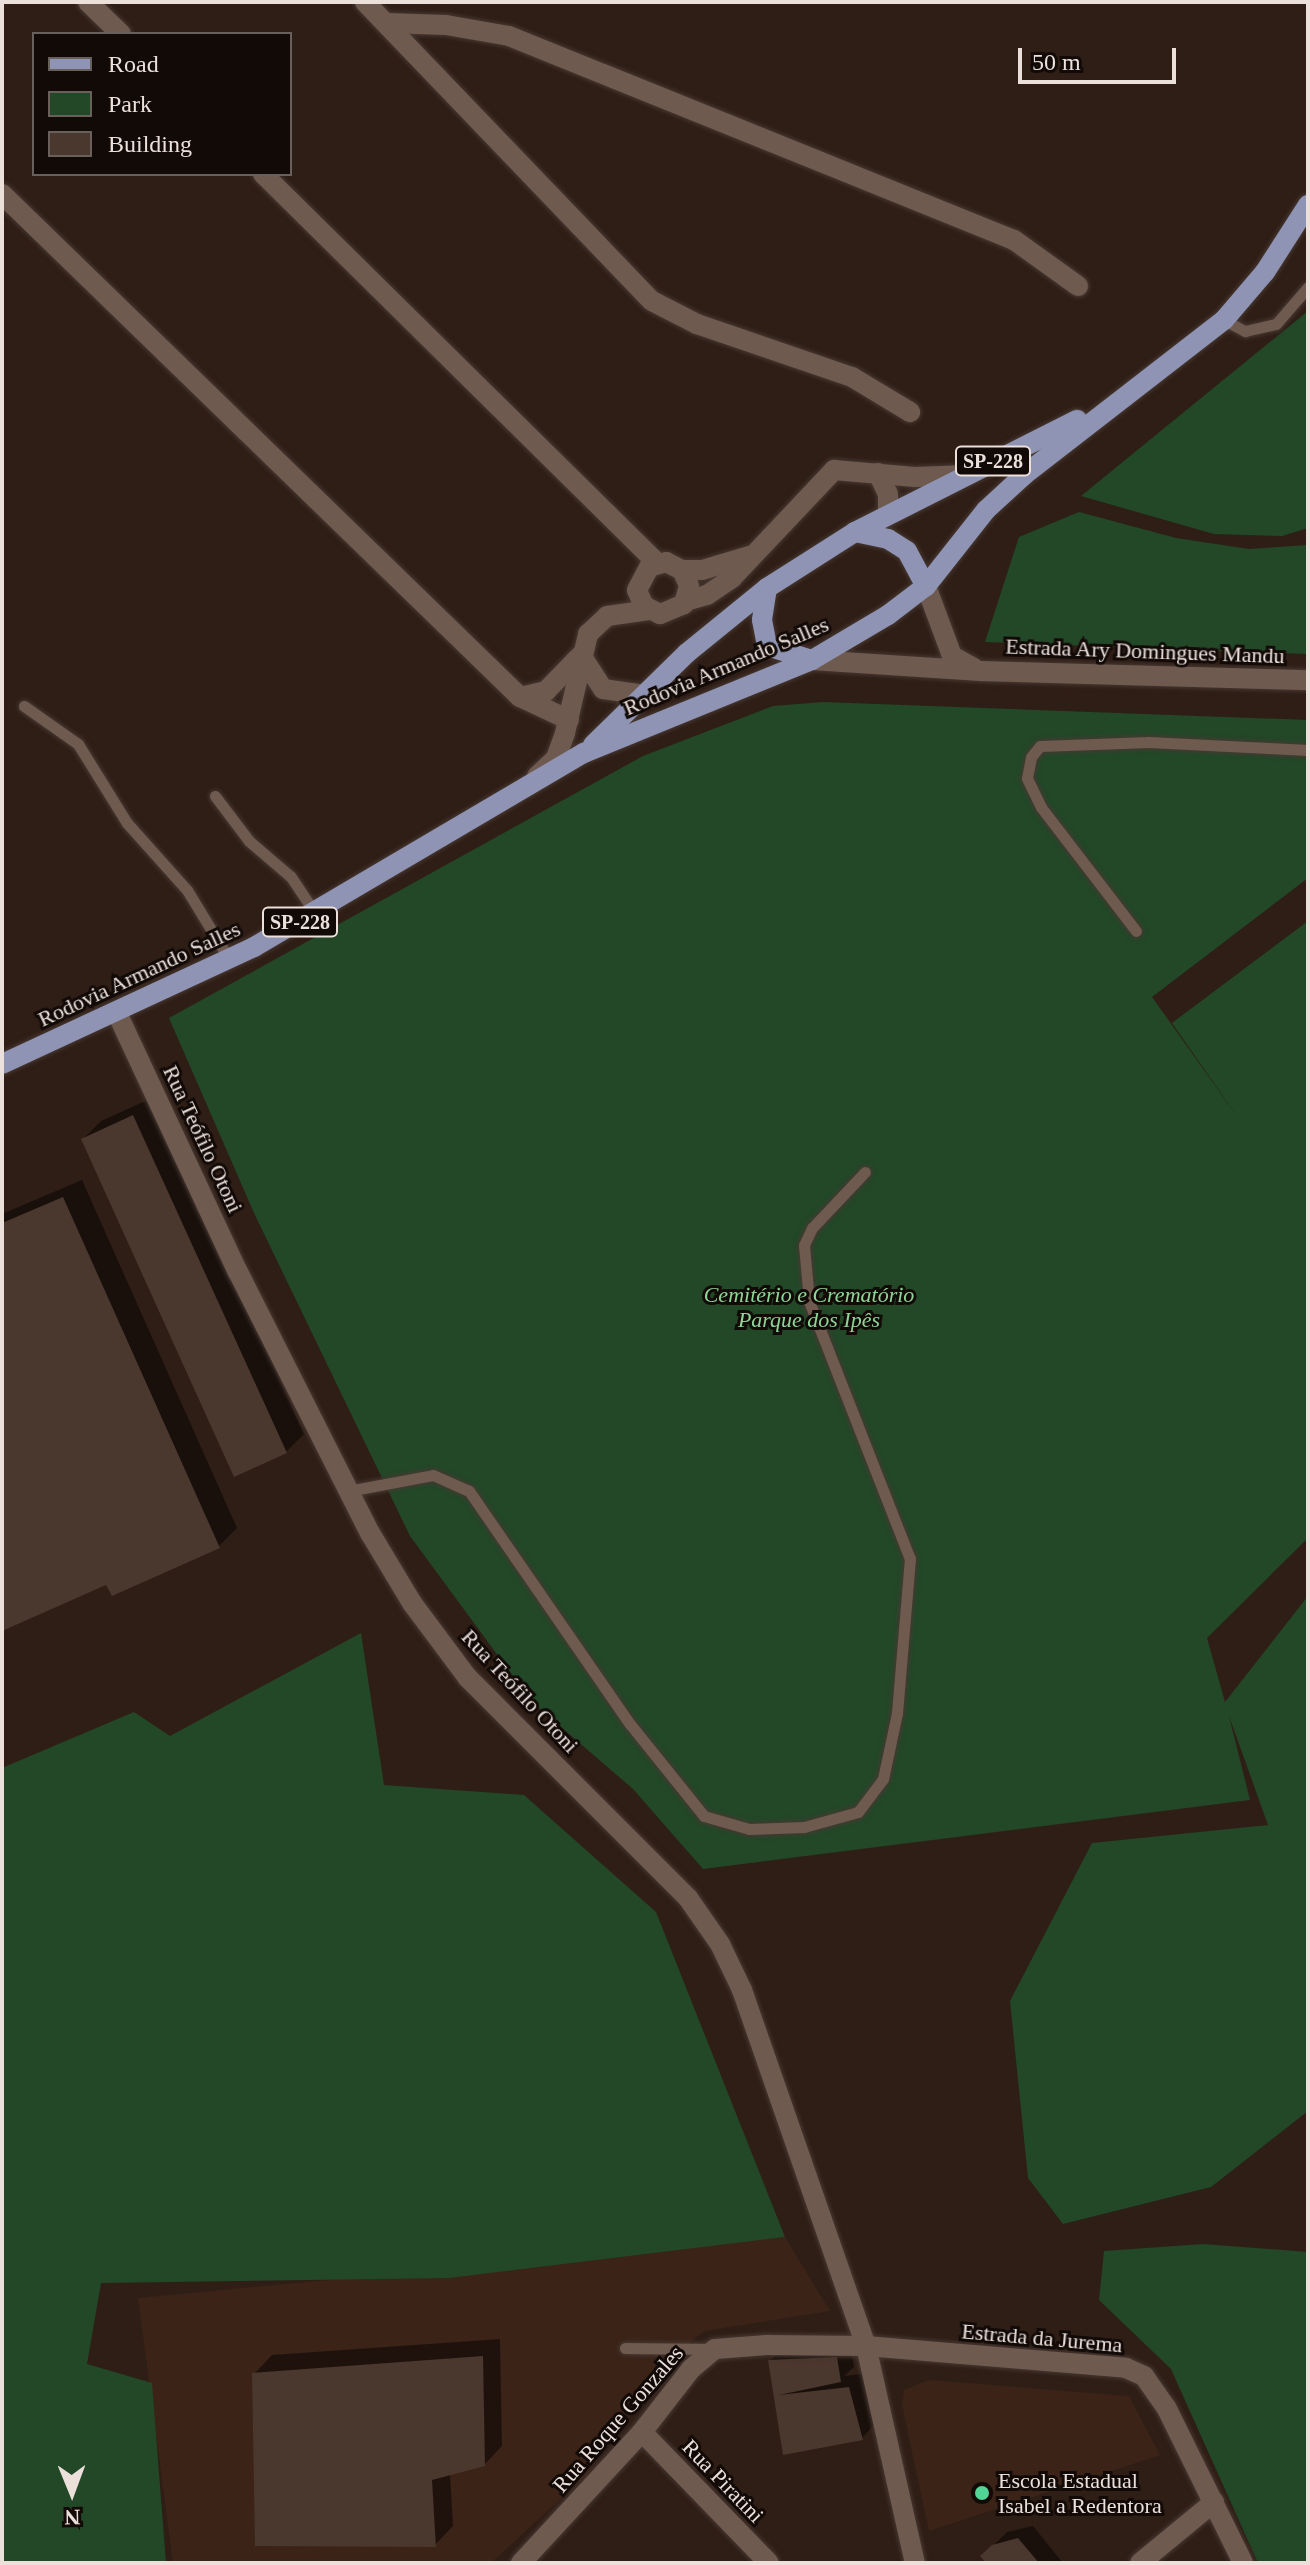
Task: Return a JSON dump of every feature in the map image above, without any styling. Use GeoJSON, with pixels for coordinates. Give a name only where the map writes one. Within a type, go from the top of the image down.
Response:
{"type":"FeatureCollection","features":[{"type":"Feature","properties":{"kind":"main road","name":"Rodovia Armando Salles"},"geometry":{"type":"LineString","coordinates":[[2,1064],[117,1013],[316,913],[584,753],[812,660],[926,586],[996,501],[1069,436],[1132,394],[1224,320],[1265,272],[1308,205]]}},
{"type":"Feature","properties":{"kind":"main road","name":"Rodovia Armando Salles"},"geometry":{"type":"LineString","coordinates":[[584,753],[739,607],[767,588],[855,532],[1132,394]]}},
{"type":"Feature","properties":{"kind":"main road"},"geometry":{"type":"LineString","coordinates":[[855,532],[888,539],[907,551],[921,569],[926,586]]}},
{"type":"Feature","properties":{"kind":"main road"},"geometry":{"type":"LineString","coordinates":[[767,588],[762,620],[767,646],[812,660]]}},
{"type":"Feature","properties":{"kind":"street"},"geometry":{"type":"LineString","coordinates":[[88,2],[119,32]]}},
{"type":"Feature","properties":{"kind":"street"},"geometry":{"type":"LineString","coordinates":[[365,2],[652,301],[697,324],[852,377],[910,412]]}},
{"type":"Feature","properties":{"kind":"street"},"geometry":{"type":"LineString","coordinates":[[387,23],[446,25],[509,36],[1014,240],[1078,286]]}},
{"type":"Feature","properties":{"kind":"street"},"geometry":{"type":"LineString","coordinates":[[265,176],[657,563],[682,570],[721,567],[750,556]]}},
{"type":"Feature","properties":{"kind":"street"},"geometry":{"type":"LineString","coordinates":[[2,194],[520,697],[569,720]]}},
{"type":"Feature","properties":{"kind":"street"},"geometry":{"type":"LineString","coordinates":[[523,790],[556,758],[569,720],[581,655],[596,623],[616,614],[649,610],[669,613],[686,601],[707,595],[732,578],[834,470],[967,475]]}},
{"type":"Feature","properties":{"kind":"street"},"geometry":{"type":"LineString","coordinates":[[878,473],[888,494],[888,515]]}},
{"type":"Feature","properties":{"kind":"street"},"geometry":{"type":"LineString","coordinates":[[616,614],[637,590],[642,573],[657,563]]}},
{"type":"Feature","properties":{"kind":"street"},"geometry":{"type":"LineString","coordinates":[[682,570],[689,586],[686,601]]}},
{"type":"Feature","properties":{"kind":"street","name":"Estrada Ary Domingues Mandu"},"geometry":{"type":"LineString","coordinates":[[926,586],[952,656],[981,671]]}},
{"type":"Feature","properties":{"kind":"street"},"geometry":{"type":"LineString","coordinates":[[637,590],[649,610]]}},
{"type":"Feature","properties":{"kind":"street"},"geometry":{"type":"LineString","coordinates":[[520,697],[546,691],[581,655]]}},
{"type":"Feature","properties":{"kind":"street"},"geometry":{"type":"LineString","coordinates":[[581,655],[603,689],[645,695]]}},
{"type":"Feature","properties":{"kind":"street","name":"Estrada Ary Domingues Mandu"},"geometry":{"type":"LineString","coordinates":[[812,660],[981,671],[1308,680]]}},
{"type":"Feature","properties":{"kind":"street","name":"Rua Teófilo Otoni"},"geometry":{"type":"LineString","coordinates":[[117,1013],[348,1491],[412,1603],[468,1678],[688,1898],[720,1944],[742,1990],[866,2346],[915,2563]]}},
{"type":"Feature","properties":{"kind":"street","name":"Rua Roque Gonzales"},"geometry":{"type":"LineString","coordinates":[[521,2563],[642,2432],[675,2385],[715,2349],[866,2346]]}},
{"type":"Feature","properties":{"kind":"street","name":"Estrada da Jurema"},"geometry":{"type":"LineString","coordinates":[[866,2346],[1126,2368],[1144,2376],[1157,2394],[1243,2563]]}},
{"type":"Feature","properties":{"kind":"street","name":"Rua Piratini"},"geometry":{"type":"LineString","coordinates":[[642,2432],[769,2563]]}},
{"type":"Feature","properties":{"kind":"street"},"geometry":{"type":"LineString","coordinates":[[1140,2563],[1214,2502]]}},
{"type":"Feature","properties":{"kind":"lane"},"geometry":{"type":"LineString","coordinates":[[1224,320],[1245,331],[1276,324],[1308,287]]}},
{"type":"Feature","properties":{"kind":"lane"},"geometry":{"type":"LineString","coordinates":[[24,706],[78,744],[127,823],[187,890],[229,959]]}},
{"type":"Feature","properties":{"kind":"lane"},"geometry":{"type":"LineString","coordinates":[[1136,931],[1041,807],[1027,778],[1031,757],[1040,746],[1149,742],[1308,750]]}},
{"type":"Feature","properties":{"kind":"lane"},"geometry":{"type":"LineString","coordinates":[[215,796],[249,841],[291,877],[316,913]]}},
{"type":"Feature","properties":{"kind":"lane"},"geometry":{"type":"LineString","coordinates":[[348,1491],[433,1475],[469,1491],[630,1724],[704,1816],[749,1829],[804,1827],[858,1812],[883,1779],[897,1713],[910,1559],[809,1301],[804,1258],[812,1228],[865,1172]]}},
{"type":"Feature","properties":{"kind":"lane"},"geometry":{"type":"LineString","coordinates":[[625,2348],[715,2349]]}},
{"type":"Feature","properties":{"kind":"shaded area"},"geometry":{"type":"Polygon","coordinates":[[[785,2237],[830,2311],[704,2331],[642,2382],[589,2473],[491,2563],[173,2563],[138,2298],[785,2237]]]}},
{"type":"Feature","properties":{"kind":"shaded area","name":"Escola Estadual Isabel a Redentora"},"geometry":{"type":"Polygon","coordinates":[[[929,2380],[1129,2396],[1160,2455],[929,2531],[902,2405],[904,2390],[929,2380]]]}},
{"type":"Feature","properties":{"kind":"green space"},"geometry":{"type":"Polygon","coordinates":[[[1308,311],[1308,528],[1282,536],[1214,534],[1081,496],[1308,311]]]}},
{"type":"Feature","properties":{"kind":"green space"},"geometry":{"type":"Polygon","coordinates":[[[1079,512],[1176,538],[1249,549],[1308,545],[1308,654],[985,642],[1019,537],[1079,512]]]}},
{"type":"Feature","properties":{"kind":"green space","name":"Cemitério e Crematório Parque dos Ipês"},"geometry":{"type":"Polygon","coordinates":[[[823,702],[1308,720],[1308,878],[1152,997],[1241,1122],[1172,1023],[1308,921],[1308,1538],[1207,1638],[1225,1702],[1308,1596],[1308,2111],[1211,2187],[1063,2224],[1028,2178],[1010,2001],[1092,1843],[1268,1825],[1229,1716],[1250,1800],[703,1869],[633,1789],[532,1702],[410,1536],[254,1213],[169,1018],[643,756],[773,706],[823,702]]]}},
{"type":"Feature","properties":{"kind":"green space"},"geometry":{"type":"Polygon","coordinates":[[[361,1633],[384,1785],[524,1795],[656,1912],[785,2237],[449,2278],[101,2283],[87,2364],[152,2383],[166,2563],[2,2563],[2,1768],[134,1712],[170,1736],[361,1633]]]}},
{"type":"Feature","properties":{"kind":"green space"},"geometry":{"type":"Polygon","coordinates":[[[1203,2244],[1308,2252],[1308,2563],[1258,2563],[1171,2369],[1099,2300],[1104,2251],[1203,2244]]]}},
{"type":"Feature","properties":{"kind":"building"},"geometry":{"type":"Polygon","coordinates":[[[133,1115],[287,1453],[234,1477],[81,1139],[133,1115]]]}},
{"type":"Feature","properties":{"kind":"building"},"geometry":{"type":"Polygon","coordinates":[[[63,1197],[220,1548],[112,1596],[106,1585],[2,1631],[2,1223],[63,1197]]]}},
{"type":"Feature","properties":{"kind":"building"},"geometry":{"type":"Polygon","coordinates":[[[483,2356],[485,2466],[432,2480],[436,2547],[255,2546],[252,2373],[483,2356]]]}},
{"type":"Feature","properties":{"kind":"building"},"geometry":{"type":"Polygon","coordinates":[[[837,2357],[841,2382],[779,2395],[849,2387],[863,2440],[783,2455],[768,2360],[837,2357]]]}},
{"type":"Feature","properties":{"kind":"building"},"geometry":{"type":"Polygon","coordinates":[[[1018,2538],[1039,2563],[986,2563],[980,2556],[992,2545],[1018,2538]]]}},
{"type":"Feature","properties":{"kind":"place","name":"Escola Estadual Isabel a Redentora"},"geometry":{"type":"Point","coordinates":[982,2493]}}]}
